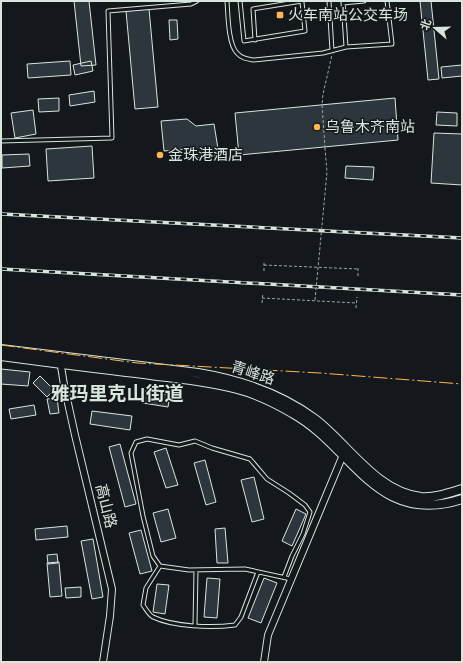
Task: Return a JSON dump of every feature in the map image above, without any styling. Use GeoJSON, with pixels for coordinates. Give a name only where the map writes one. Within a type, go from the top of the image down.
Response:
{"type":"FeatureCollection","features":[{"type":"Feature","properties":{"kind":"main road","name":"青峰路"},"geometry":{"type":"LineString","coordinates":[[1,349],[60,360],[198,381],[238,389],[276,404],[296,415],[324,437],[369,481],[392,496],[409,502],[430,504],[462,499]]}},
{"type":"Feature","properties":{"kind":"main road","name":"青峰路"},"geometry":{"type":"LineString","coordinates":[[1,356],[198,373],[244,383],[279,397],[315,419],[337,438],[370,472],[396,490],[421,497],[444,495],[462,489]]}},
{"type":"Feature","properties":{"kind":"street","name":"高山路"},"geometry":{"type":"LineString","coordinates":[[60,360],[75,435],[112,589],[110,616],[103,662]]}},
{"type":"Feature","properties":{"kind":"street"},"geometry":{"type":"LineString","coordinates":[[264,662],[268,635],[343,455]]}},
{"type":"Feature","properties":{"kind":"lane"},"geometry":{"type":"LineString","coordinates":[[1,141],[112,138],[108,10],[191,4],[197,1]]}},
{"type":"Feature","properties":{"kind":"lane"},"geometry":{"type":"LineString","coordinates":[[227,1],[231,44],[236,52],[244,58],[253,60],[323,53],[346,47],[392,44],[387,1]]}},
{"type":"Feature","properties":{"kind":"lane"},"geometry":{"type":"LineString","coordinates":[[240,1],[244,41],[255,40],[305,31],[302,2],[253,9],[255,40]]}},
{"type":"Feature","properties":{"kind":"lane"},"geometry":{"type":"LineString","coordinates":[[329,1],[332,51]]}},
{"type":"Feature","properties":{"kind":"lane"},"geometry":{"type":"LineString","coordinates":[[346,47],[343,2],[364,1]]}},
{"type":"Feature","properties":{"kind":"lane"},"geometry":{"type":"LineString","coordinates":[[284,577],[303,534],[310,512],[305,505],[290,493],[267,479],[250,459],[212,448],[195,441],[179,445],[147,439],[136,442],[131,453],[142,516],[153,556],[160,566],[196,570],[245,569],[291,579]]}},
{"type":"Feature","properties":{"kind":"lane"},"geometry":{"type":"LineString","coordinates":[[160,566],[146,588],[143,605],[152,616],[174,624],[235,625],[241,617],[258,572]]}},
{"type":"Feature","properties":{"kind":"lane"},"geometry":{"type":"LineString","coordinates":[[195,625],[196,570]]}},
{"type":"Feature","properties":{"kind":"path"},"geometry":{"type":"LineString","coordinates":[[315,300],[327,172],[322,105],[332,51]]}},
{"type":"Feature","properties":{"kind":"path"},"geometry":{"type":"LineString","coordinates":[[264,261],[264,271]]}},
{"type":"Feature","properties":{"kind":"path"},"geometry":{"type":"LineString","coordinates":[[264,265],[358,269]]}},
{"type":"Feature","properties":{"kind":"path"},"geometry":{"type":"LineString","coordinates":[[358,266],[358,276]]}},
{"type":"Feature","properties":{"kind":"path"},"geometry":{"type":"LineString","coordinates":[[262,303],[263,293]]}},
{"type":"Feature","properties":{"kind":"path"},"geometry":{"type":"LineString","coordinates":[[262,298],[356,303]]}},
{"type":"Feature","properties":{"kind":"path"},"geometry":{"type":"LineString","coordinates":[[356,308],[357,298]]}},
{"type":"Feature","properties":{"kind":"building"},"geometry":{"type":"Polygon","coordinates":[[[74,1],[89,1],[96,65],[81,66],[74,1]]]}},
{"type":"Feature","properties":{"kind":"building"},"geometry":{"type":"Polygon","coordinates":[[[420,1],[431,1],[439,79],[428,80],[420,1]]]}},
{"type":"Feature","properties":{"kind":"building"},"geometry":{"type":"Polygon","coordinates":[[[149,9],[158,107],[135,109],[126,11],[149,9]]]}},
{"type":"Feature","properties":{"kind":"building"},"geometry":{"type":"Polygon","coordinates":[[[169,20],[177,20],[178,39],[170,40],[169,20]]]}},
{"type":"Feature","properties":{"kind":"building"},"geometry":{"type":"Polygon","coordinates":[[[70,61],[71,75],[28,78],[27,64],[70,61]]]}},
{"type":"Feature","properties":{"kind":"building"},"geometry":{"type":"Polygon","coordinates":[[[91,61],[93,71],[75,75],[73,65],[91,61]]]}},
{"type":"Feature","properties":{"kind":"building"},"geometry":{"type":"Polygon","coordinates":[[[462,65],[462,76],[442,78],[441,67],[462,65]]]}},
{"type":"Feature","properties":{"kind":"building"},"geometry":{"type":"Polygon","coordinates":[[[94,91],[95,102],[70,106],[69,95],[94,91]]]}},
{"type":"Feature","properties":{"kind":"building"},"geometry":{"type":"Polygon","coordinates":[[[59,98],[59,111],[39,112],[38,99],[59,98]]]}},
{"type":"Feature","properties":{"kind":"building","name":"乌鲁木齐南站"},"geometry":{"type":"Polygon","coordinates":[[[395,98],[398,140],[239,155],[235,113],[395,98]]]}},
{"type":"Feature","properties":{"kind":"building"},"geometry":{"type":"Polygon","coordinates":[[[33,110],[36,134],[15,138],[11,113],[33,110]]]}},
{"type":"Feature","properties":{"kind":"building"},"geometry":{"type":"Polygon","coordinates":[[[437,112],[457,113],[457,126],[436,125],[437,112]]]}},
{"type":"Feature","properties":{"kind":"building"},"geometry":{"type":"Polygon","coordinates":[[[187,119],[196,126],[214,124],[219,155],[189,159],[188,149],[164,151],[161,121],[187,119]]]}},
{"type":"Feature","properties":{"kind":"building"},"geometry":{"type":"Polygon","coordinates":[[[434,133],[462,134],[462,185],[431,183],[434,133]]]}},
{"type":"Feature","properties":{"kind":"building"},"geometry":{"type":"Polygon","coordinates":[[[92,146],[94,178],[48,181],[46,149],[92,146]]]}},
{"type":"Feature","properties":{"kind":"building"},"geometry":{"type":"Polygon","coordinates":[[[29,154],[30,166],[2,168],[2,155],[29,154]]]}},
{"type":"Feature","properties":{"kind":"building"},"geometry":{"type":"Polygon","coordinates":[[[346,166],[374,167],[373,180],[345,178],[346,166]]]}},
{"type":"Feature","properties":{"kind":"building"},"geometry":{"type":"Polygon","coordinates":[[[1,369],[30,372],[28,386],[1,384],[1,369]]]}},
{"type":"Feature","properties":{"kind":"building"},"geometry":{"type":"Polygon","coordinates":[[[40,376],[54,390],[47,397],[33,383],[40,376]]]}},
{"type":"Feature","properties":{"kind":"building"},"geometry":{"type":"Polygon","coordinates":[[[145,391],[170,395],[168,407],[143,403],[145,391]]]}},
{"type":"Feature","properties":{"kind":"building"},"geometry":{"type":"Polygon","coordinates":[[[57,398],[59,413],[50,414],[47,399],[57,398]]]}},
{"type":"Feature","properties":{"kind":"building"},"geometry":{"type":"Polygon","coordinates":[[[34,405],[36,415],[11,419],[9,409],[34,405]]]}},
{"type":"Feature","properties":{"kind":"building"},"geometry":{"type":"Polygon","coordinates":[[[92,411],[132,416],[130,430],[90,424],[92,411]]]}},
{"type":"Feature","properties":{"kind":"building"},"geometry":{"type":"Polygon","coordinates":[[[120,444],[136,504],[125,507],[109,447],[120,444]]]}},
{"type":"Feature","properties":{"kind":"building"},"geometry":{"type":"Polygon","coordinates":[[[166,448],[178,485],[166,488],[154,452],[166,448]]]}},
{"type":"Feature","properties":{"kind":"building"},"geometry":{"type":"Polygon","coordinates":[[[205,460],[216,502],[206,505],[194,463],[205,460]]]}},
{"type":"Feature","properties":{"kind":"building"},"geometry":{"type":"Polygon","coordinates":[[[254,477],[264,519],[252,522],[241,480],[254,477]]]}},
{"type":"Feature","properties":{"kind":"building"},"geometry":{"type":"Polygon","coordinates":[[[168,509],[176,538],[161,542],[153,513],[168,509]]]}},
{"type":"Feature","properties":{"kind":"building"},"geometry":{"type":"Polygon","coordinates":[[[296,509],[306,514],[292,546],[282,541],[296,509]]]}},
{"type":"Feature","properties":{"kind":"building"},"geometry":{"type":"Polygon","coordinates":[[[67,526],[68,537],[36,540],[35,529],[67,526]]]}},
{"type":"Feature","properties":{"kind":"building"},"geometry":{"type":"Polygon","coordinates":[[[225,528],[228,563],[217,563],[215,529],[225,528]]]}},
{"type":"Feature","properties":{"kind":"building"},"geometry":{"type":"Polygon","coordinates":[[[141,530],[152,571],[140,574],[129,533],[141,530]]]}},
{"type":"Feature","properties":{"kind":"building"},"geometry":{"type":"Polygon","coordinates":[[[93,539],[103,597],[92,599],[81,541],[93,539]]]}},
{"type":"Feature","properties":{"kind":"building"},"geometry":{"type":"Polygon","coordinates":[[[57,554],[58,563],[48,564],[47,555],[57,554]]]}},
{"type":"Feature","properties":{"kind":"building"},"geometry":{"type":"Polygon","coordinates":[[[59,562],[62,596],[50,597],[47,563],[59,562]]]}},
{"type":"Feature","properties":{"kind":"building"},"geometry":{"type":"Polygon","coordinates":[[[207,578],[220,579],[217,618],[204,617],[207,578]]]}},
{"type":"Feature","properties":{"kind":"building"},"geometry":{"type":"Polygon","coordinates":[[[264,578],[277,583],[261,623],[248,618],[264,578]]]}},
{"type":"Feature","properties":{"kind":"building"},"geometry":{"type":"Polygon","coordinates":[[[157,584],[169,585],[165,614],[153,612],[157,584]]]}},
{"type":"Feature","properties":{"kind":"building"},"geometry":{"type":"Polygon","coordinates":[[[81,587],[81,597],[66,598],[65,588],[81,587]]]}},
{"type":"Feature","properties":{"kind":"railway"},"geometry":{"type":"LineString","coordinates":[[1,214],[462,238]]}},
{"type":"Feature","properties":{"kind":"railway"},"geometry":{"type":"LineString","coordinates":[[1,269],[462,295]]}},
{"type":"Feature","properties":{"kind":"power"},"geometry":{"type":"LineString","coordinates":[[1,345],[137,363],[320,373],[462,384]]}},
{"type":"Feature","properties":{"kind":"place","name":"火车南站公交车场"},"geometry":{"type":"Point","coordinates":[280,15]}},
{"type":"Feature","properties":{"kind":"place","name":"乌鲁木齐南站"},"geometry":{"type":"Point","coordinates":[317,127]}},
{"type":"Feature","properties":{"kind":"place","name":"金珠港酒店"},"geometry":{"type":"Point","coordinates":[160,155]}},
{"type":"Feature","properties":{"kind":"district","name":"雅玛里克山街道"},"geometry":{"type":"Point","coordinates":[117,393]}}]}
